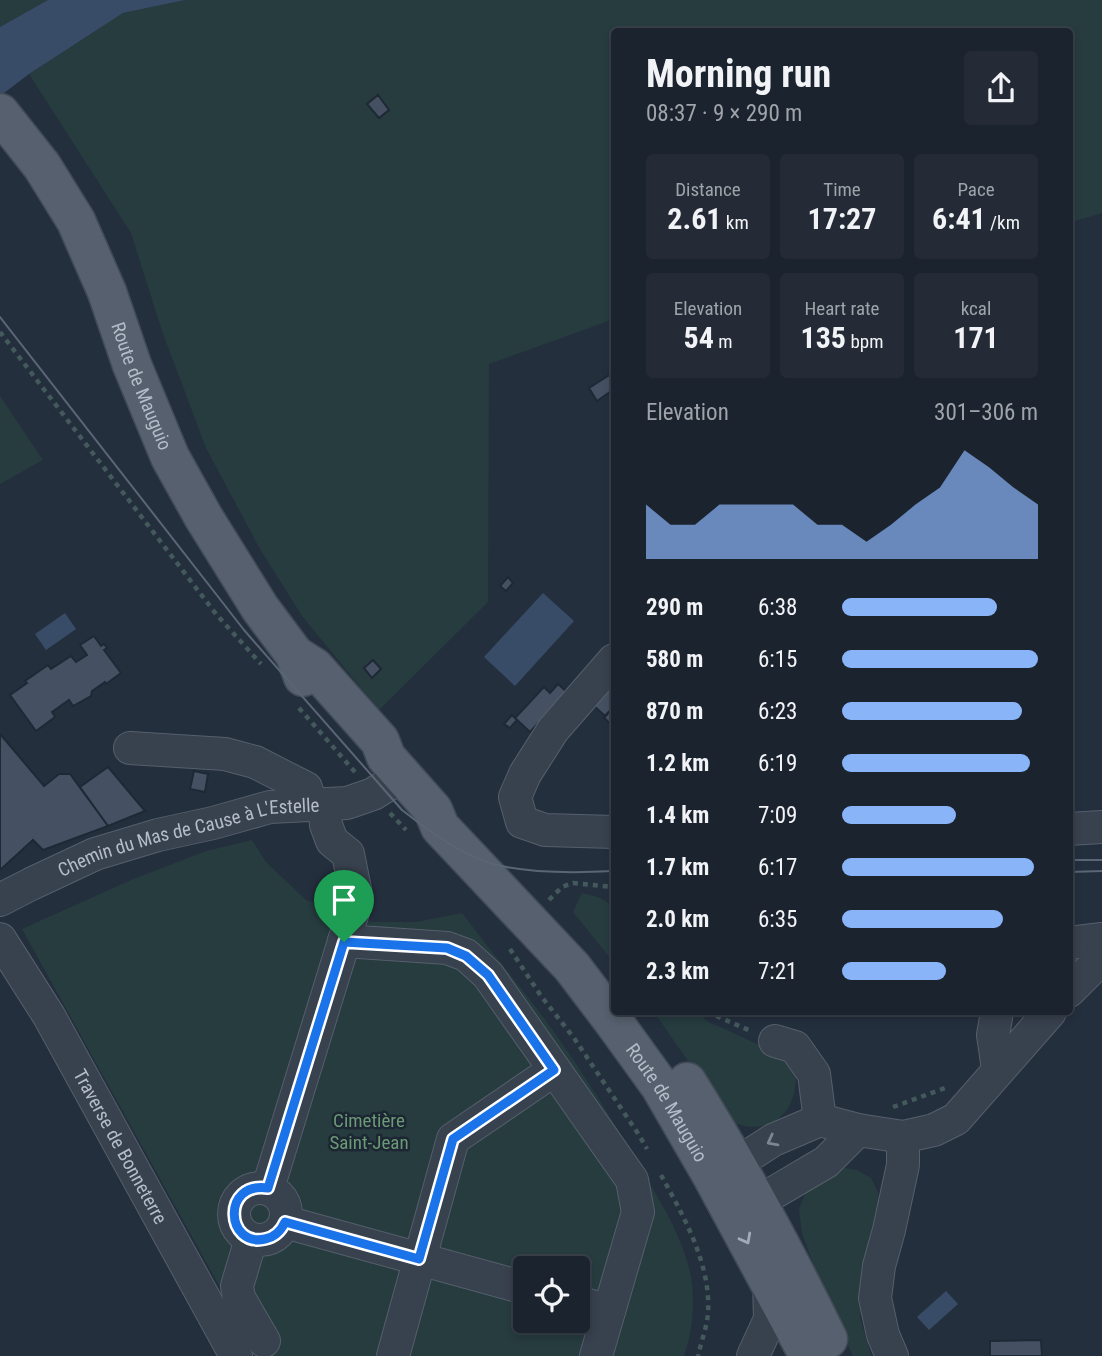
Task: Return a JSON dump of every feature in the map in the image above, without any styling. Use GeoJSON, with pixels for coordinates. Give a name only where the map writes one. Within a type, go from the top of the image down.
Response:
{"type":"FeatureCollection","features":[{"type":"Feature","properties":{"kind":"main road","name":"Route de Mauguio"},"geometry":{"type":"LineString","coordinates":[[0,113],[43,166],[76,221],[107,292],[132,365],[170,457],[260,608],[282,664],[302,677],[395,782],[572,967],[724,1170]]}},
{"type":"Feature","properties":{"kind":"main road","name":"Route de Mauguio"},"geometry":{"type":"LineString","coordinates":[[395,782],[454,816],[550,909],[611,980]]}},
{"type":"Feature","properties":{"kind":"main road","name":"Route de Mauguio"},"geometry":{"type":"LineString","coordinates":[[639,1015],[679,1069],[724,1170],[769,1282],[821,1355]]}},
{"type":"Feature","properties":{"kind":"main road"},"geometry":{"type":"LineString","coordinates":[[724,1170],[758,1202],[799,1278],[821,1355]]}},
{"type":"Feature","properties":{"kind":"street"},"geometry":{"type":"LineString","coordinates":[[611,663],[553,730],[525,774],[515,797],[522,822],[545,830],[611,832]]}},
{"type":"Feature","properties":{"kind":"street"},"geometry":{"type":"LineString","coordinates":[[130,748],[225,754],[255,762],[306,788],[318,804],[332,841],[348,854],[357,899],[268,1188]]}},
{"type":"Feature","properties":{"kind":"street","name":"Chemin du Mas de Cause à L'Estelle"},"geometry":{"type":"LineString","coordinates":[[0,900],[95,854],[158,835],[270,807],[347,803],[373,794],[395,782]]}},
{"type":"Feature","properties":{"kind":"street"},"geometry":{"type":"LineString","coordinates":[[1073,829],[1102,827]]}},
{"type":"Feature","properties":{"kind":"street","name":"Traverse de Bonneterre"},"geometry":{"type":"LineString","coordinates":[[0,939],[49,1016],[232,1349]]}},
{"type":"Feature","properties":{"kind":"street"},"geometry":{"type":"LineString","coordinates":[[1073,943],[1102,939]]}},
{"type":"Feature","properties":{"kind":"street"},"geometry":{"type":"LineString","coordinates":[[344,942],[447,948],[466,956],[488,975],[632,1180],[638,1212],[596,1356]]}},
{"type":"Feature","properties":{"kind":"street"},"geometry":{"type":"LineString","coordinates":[[1073,987],[1102,958]]}},
{"type":"Feature","properties":{"kind":"street"},"geometry":{"type":"LineString","coordinates":[[997,1015],[993,1035],[998,1069]]}},
{"type":"Feature","properties":{"kind":"street"},"geometry":{"type":"LineString","coordinates":[[724,1170],[773,1140],[820,1120],[903,1137],[934,1130],[956,1119],[1047,1015]]}},
{"type":"Feature","properties":{"kind":"street"},"geometry":{"type":"LineString","coordinates":[[775,1041],[795,1047],[814,1074],[820,1120]]}},
{"type":"Feature","properties":{"kind":"street"},"geometry":{"type":"LineString","coordinates":[[393,1356],[453,1139],[554,1070]]}},
{"type":"Feature","properties":{"kind":"street"},"geometry":{"type":"LineString","coordinates":[[758,1202],[826,1162],[864,1130]]}},
{"type":"Feature","properties":{"kind":"street"},"geometry":{"type":"LineString","coordinates":[[892,1356],[883,1335],[875,1298],[879,1266],[904,1165],[903,1137]]}},
{"type":"Feature","properties":{"kind":"street"},"geometry":{"type":"LineString","coordinates":[[268,1188],[276,1192],[285,1205],[285,1222],[276,1235],[268,1239],[251,1239],[237,1227],[234,1209],[237,1201],[250,1189],[268,1188]]}},
{"type":"Feature","properties":{"kind":"street"},"geometry":{"type":"LineString","coordinates":[[285,1222],[513,1285]]}},
{"type":"Feature","properties":{"kind":"street"},"geometry":{"type":"LineString","coordinates":[[232,1349],[259,1332],[239,1298],[237,1286],[251,1239]]}},
{"type":"Feature","properties":{"kind":"street"},"geometry":{"type":"LineString","coordinates":[[753,1355],[770,1319],[769,1282]]}},
{"type":"Feature","properties":{"kind":"street"},"geometry":{"type":"LineString","coordinates":[[590,1305],[609,1311]]}},
{"type":"Feature","properties":{"kind":"street"},"geometry":{"type":"LineString","coordinates":[[753,1355],[775,1345],[821,1355]]}},
{"type":"Feature","properties":{"kind":"path"},"geometry":{"type":"LineString","coordinates":[[0,332],[216,614],[282,664]]}},
{"type":"Feature","properties":{"kind":"path"},"geometry":{"type":"LineString","coordinates":[[296,704],[395,782]]}},
{"type":"Feature","properties":{"kind":"path"},"geometry":{"type":"LineString","coordinates":[[543,888],[551,897],[562,887],[573,883],[611,887]]}},
{"type":"Feature","properties":{"kind":"path"},"geometry":{"type":"LineString","coordinates":[[714,1015],[775,1041]]}},
{"type":"Feature","properties":{"kind":"path"},"geometry":{"type":"LineString","coordinates":[[864,1130],[880,1112],[998,1069]]}},
{"type":"Feature","properties":{"kind":"green space"},"geometry":{"type":"Polygon","coordinates":[[[0,0],[48,0],[0,27],[0,0]]]}},
{"type":"Feature","properties":{"kind":"green space"},"geometry":{"type":"Polygon","coordinates":[[[185,0],[1102,0],[1102,213],[1073,222],[1073,28],[611,28],[611,320],[489,364],[488,602],[379,710],[302,616],[260,549],[206,448],[162,331],[131,233],[29,74],[123,13],[185,0]]]}},
{"type":"Feature","properties":{"kind":"green space"},"geometry":{"type":"Polygon","coordinates":[[[0,396],[43,460],[0,484],[0,396]]]}},
{"type":"Feature","properties":{"kind":"green space","name":"Cimetière Saint-Jean"},"geometry":{"type":"Polygon","coordinates":[[[252,840],[266,862],[306,900],[373,922],[416,922],[462,913],[568,1052],[612,1119],[671,1222],[688,1263],[692,1287],[691,1327],[684,1356],[258,1356],[22,929],[131,880],[206,851],[252,840]]]}},
{"type":"Feature","properties":{"kind":"green space"},"geometry":{"type":"Polygon","coordinates":[[[582,893],[596,896],[611,905],[611,959],[573,912],[582,893]]]}},
{"type":"Feature","properties":{"kind":"green space"},"geometry":{"type":"Polygon","coordinates":[[[656,1015],[701,1015],[707,1021],[781,1055],[796,1070],[795,1090],[787,1109],[778,1119],[757,1127],[743,1126],[723,1115],[656,1015]]]}},
{"type":"Feature","properties":{"kind":"green space"},"geometry":{"type":"Polygon","coordinates":[[[839,1167],[857,1170],[871,1178],[878,1192],[880,1211],[860,1317],[871,1356],[853,1356],[825,1297],[802,1233],[799,1209],[808,1187],[839,1167]]]}},
{"type":"Feature","properties":{"kind":"water"},"geometry":{"type":"Polygon","coordinates":[[[48,0],[185,0],[123,13],[0,96],[0,27],[48,0]]]}},
{"type":"Feature","properties":{"kind":"water"},"geometry":{"type":"Polygon","coordinates":[[[543,593],[574,621],[515,686],[484,657],[543,593]]]}},
{"type":"Feature","properties":{"kind":"water"},"geometry":{"type":"Polygon","coordinates":[[[65,613],[76,629],[46,650],[35,634],[65,613]]]}},
{"type":"Feature","properties":{"kind":"water"},"geometry":{"type":"Polygon","coordinates":[[[946,1291],[958,1304],[929,1330],[917,1317],[946,1291]]]}},
{"type":"Feature","properties":{"kind":"building"},"geometry":{"type":"Polygon","coordinates":[[[378,95],[389,110],[379,118],[367,104],[378,95]]]}},
{"type":"Feature","properties":{"kind":"building"},"geometry":{"type":"Polygon","coordinates":[[[611,374],[611,391],[597,401],[589,388],[611,374]]]}},
{"type":"Feature","properties":{"kind":"building"},"geometry":{"type":"Polygon","coordinates":[[[508,577],[513,583],[506,591],[500,586],[508,577]]]}},
{"type":"Feature","properties":{"kind":"building"},"geometry":{"type":"Polygon","coordinates":[[[94,636],[101,646],[104,644],[107,648],[104,650],[121,673],[73,706],[69,700],[52,712],[55,717],[36,731],[10,695],[48,665],[51,669],[71,656],[76,662],[87,655],[80,645],[94,636]]]}},
{"type":"Feature","properties":{"kind":"building"},"geometry":{"type":"Polygon","coordinates":[[[373,660],[381,669],[372,678],[364,668],[373,660]]]}},
{"type":"Feature","properties":{"kind":"building"},"geometry":{"type":"Polygon","coordinates":[[[558,684],[569,694],[545,721],[542,719],[530,732],[515,718],[544,687],[550,693],[558,684]]]}},
{"type":"Feature","properties":{"kind":"building"},"geometry":{"type":"Polygon","coordinates":[[[609,687],[611,689],[611,709],[605,716],[593,705],[609,687]]]}},
{"type":"Feature","properties":{"kind":"building"},"geometry":{"type":"Polygon","coordinates":[[[611,710],[611,724],[604,718],[611,710]]]}},
{"type":"Feature","properties":{"kind":"building"},"geometry":{"type":"Polygon","coordinates":[[[512,715],[517,720],[510,728],[504,724],[512,715]]]}},
{"type":"Feature","properties":{"kind":"building"},"geometry":{"type":"Polygon","coordinates":[[[0,734],[44,786],[59,774],[70,774],[108,826],[43,850],[33,840],[0,870],[0,734]]]}},
{"type":"Feature","properties":{"kind":"building"},"geometry":{"type":"Polygon","coordinates":[[[108,767],[145,811],[108,826],[80,787],[108,767]]]}},
{"type":"Feature","properties":{"kind":"building"},"geometry":{"type":"Polygon","coordinates":[[[194,771],[208,774],[205,792],[190,789],[194,771]]]}},
{"type":"Feature","properties":{"kind":"building"},"geometry":{"type":"Polygon","coordinates":[[[1041,1340],[1042,1356],[990,1356],[990,1341],[1041,1340]]]}},
{"type":"Feature","properties":{"kind":"tram line"},"geometry":{"type":"LineString","coordinates":[[0,317],[244,630],[402,810],[455,847],[490,863],[535,871],[611,871]]}},
{"type":"Feature","properties":{"kind":"tram line"},"geometry":{"type":"LineString","coordinates":[[1073,860],[1102,860]]}},
{"type":"Feature","properties":{"kind":"tram line"},"geometry":{"type":"LineString","coordinates":[[1073,872],[1102,871]]}},
{"type":"Feature","properties":{"kind":"route"},"geometry":{"type":"LineString","coordinates":[[344,942],[447,948],[466,956],[488,975],[554,1070],[453,1139],[419,1259],[285,1222],[276,1235],[268,1239],[251,1239],[237,1227],[234,1219],[234,1209],[243,1194],[250,1189],[268,1188],[344,942]]}}]}
